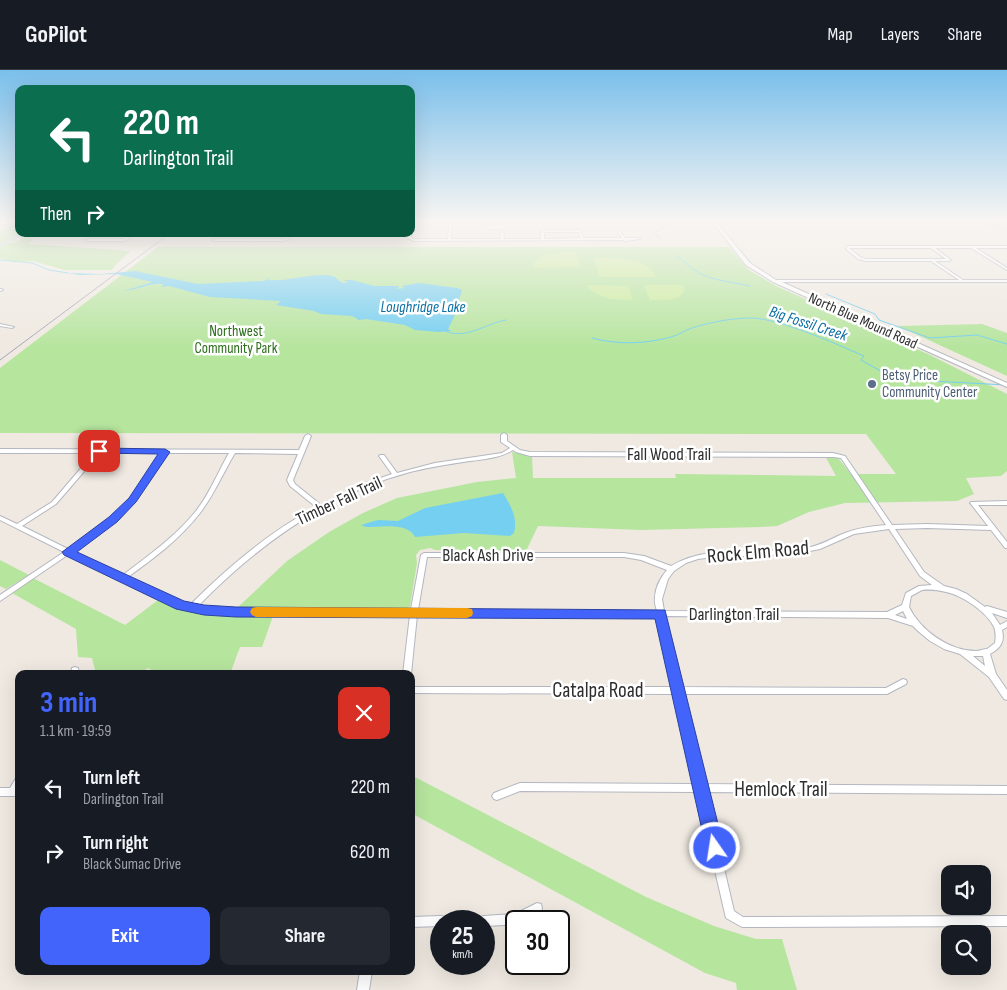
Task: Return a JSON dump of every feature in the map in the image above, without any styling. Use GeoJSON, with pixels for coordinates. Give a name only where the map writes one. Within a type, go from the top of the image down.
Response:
{"type":"FeatureCollection","features":[{"type":"Feature","properties":{"kind":"main road","name":"North Blue Mound Road"},"geometry":{"type":"LineString","coordinates":[[746,262],[796,290],[1007,382]]}},
{"type":"Feature","properties":{"kind":"main road","name":"North Blue Mound Road"},"geometry":{"type":"LineString","coordinates":[[754,262],[781,283]]}},
{"type":"Feature","properties":{"kind":"main road"},"geometry":{"type":"LineString","coordinates":[[781,283],[875,284],[883,281],[1007,282]]}},
{"type":"Feature","properties":{"kind":"main road","name":"North Blue Mound Road"},"geometry":{"type":"LineString","coordinates":[[815,298],[998,381],[1007,382]]}},
{"type":"Feature","properties":{"kind":"street"},"geometry":{"type":"LineString","coordinates":[[933,262],[962,281]]}},
{"type":"Feature","properties":{"kind":"street"},"geometry":{"type":"LineString","coordinates":[[995,262],[1007,269]]}},
{"type":"Feature","properties":{"kind":"street"},"geometry":{"type":"LineString","coordinates":[[0,325],[12,327]]}},
{"type":"Feature","properties":{"kind":"street"},"geometry":{"type":"LineString","coordinates":[[504,435],[504,442],[514,448]]}},
{"type":"Feature","properties":{"kind":"street"},"geometry":{"type":"LineString","coordinates":[[308,436],[290,480],[292,485],[320,507]]}},
{"type":"Feature","properties":{"kind":"street","name":"Fall Wood Trail"},"geometry":{"type":"LineString","coordinates":[[514,448],[530,454],[833,455],[843,457],[891,527]]}},
{"type":"Feature","properties":{"kind":"street","name":"Timber Fall Trail"},"geometry":{"type":"LineString","coordinates":[[191,608],[222,576],[264,542],[291,523],[350,492],[396,474],[503,454],[514,448]]}},
{"type":"Feature","properties":{"kind":"street"},"geometry":{"type":"LineString","coordinates":[[0,451],[301,452]]}},
{"type":"Feature","properties":{"kind":"street"},"geometry":{"type":"LineString","coordinates":[[18,526],[54,503],[99,451]]}},
{"type":"Feature","properties":{"kind":"street"},"geometry":{"type":"LineString","coordinates":[[0,598],[113,520],[133,500],[165,452]]}},
{"type":"Feature","properties":{"kind":"street"},"geometry":{"type":"LineString","coordinates":[[123,578],[161,549],[194,517],[207,500],[232,452]]}},
{"type":"Feature","properties":{"kind":"street"},"geometry":{"type":"LineString","coordinates":[[382,456],[396,474]]}},
{"type":"Feature","properties":{"kind":"street"},"geometry":{"type":"LineString","coordinates":[[1007,503],[973,503],[1007,546]]}},
{"type":"Feature","properties":{"kind":"street","name":"Darlington Trail"},"geometry":{"type":"LineString","coordinates":[[0,518],[181,606],[191,608],[236,612],[888,615],[912,623]]}},
{"type":"Feature","properties":{"kind":"street"},"geometry":{"type":"LineString","coordinates":[[891,527],[922,574],[943,589]]}},
{"type":"Feature","properties":{"kind":"street","name":"Rock Elm Road"},"geometry":{"type":"LineString","coordinates":[[671,569],[687,561],[704,556],[791,552],[817,548],[840,537],[863,530],[891,527],[991,528]]}},
{"type":"Feature","properties":{"kind":"street","name":"Black Ash Drive"},"geometry":{"type":"LineString","coordinates":[[407,670],[414,613],[424,555],[624,555],[642,558],[671,569]]}},
{"type":"Feature","properties":{"kind":"street"},"geometry":{"type":"LineString","coordinates":[[671,569],[660,588],[658,599],[660,614],[730,914],[742,922],[1007,921]]}},
{"type":"Feature","properties":{"kind":"street"},"geometry":{"type":"LineString","coordinates":[[921,588],[922,574]]}},
{"type":"Feature","properties":{"kind":"street"},"geometry":{"type":"LineString","coordinates":[[958,650],[985,651],[993,648],[999,643],[1004,626],[972,599],[943,589],[921,588],[908,595],[905,607],[912,623],[932,639],[958,650],[992,675]]}},
{"type":"Feature","properties":{"kind":"street","name":"Darlington Trail"},"geometry":{"type":"LineString","coordinates":[[888,615],[905,607]]}},
{"type":"Feature","properties":{"kind":"street"},"geometry":{"type":"LineString","coordinates":[[984,608],[1007,616]]}},
{"type":"Feature","properties":{"kind":"street"},"geometry":{"type":"LineString","coordinates":[[985,651],[992,675],[1007,697]]}},
{"type":"Feature","properties":{"kind":"street","name":"Catalpa Road"},"geometry":{"type":"LineString","coordinates":[[415,690],[887,691],[903,682]]}},
{"type":"Feature","properties":{"kind":"street","name":"Hemlock Trail"},"geometry":{"type":"LineString","coordinates":[[497,796],[520,787],[1007,790]]}},
{"type":"Feature","properties":{"kind":"street"},"geometry":{"type":"LineString","coordinates":[[0,792],[15,792]]}},
{"type":"Feature","properties":{"kind":"street"},"geometry":{"type":"LineString","coordinates":[[495,921],[521,918],[537,908]]}},
{"type":"Feature","properties":{"kind":"street"},"geometry":{"type":"LineString","coordinates":[[415,922],[430,922]]}},
{"type":"Feature","properties":{"kind":"street"},"geometry":{"type":"LineString","coordinates":[[363,990],[365,975]]}},
{"type":"Feature","properties":{"kind":"green space"},"geometry":{"type":"Polygon","coordinates":[[[36,262],[119,262],[111,270],[65,270],[36,262]]]}},
{"type":"Feature","properties":{"kind":"green space","name":"Northwest Community Park"},"geometry":{"type":"Polygon","coordinates":[[[139,262],[742,262],[749,270],[776,286],[930,355],[1007,394],[1007,471],[1001,476],[966,478],[974,494],[957,501],[845,503],[809,512],[777,526],[641,530],[538,526],[526,551],[435,550],[430,548],[420,550],[416,555],[417,563],[408,609],[237,608],[287,561],[329,532],[363,513],[397,498],[477,482],[516,478],[512,452],[532,456],[533,478],[676,478],[675,474],[836,476],[825,456],[838,458],[851,474],[896,474],[866,434],[0,433],[0,368],[139,262]]]}},
{"type":"Feature","properties":{"kind":"green space"},"geometry":{"type":"Polygon","coordinates":[[[579,262],[580,267],[533,268],[533,263],[579,262]]]}},
{"type":"Feature","properties":{"kind":"green space"},"geometry":{"type":"Polygon","coordinates":[[[595,262],[638,262],[652,270],[656,277],[602,277],[599,276],[595,262]]]}},
{"type":"Feature","properties":{"kind":"green space"},"geometry":{"type":"Polygon","coordinates":[[[588,285],[628,286],[633,300],[610,299],[601,296],[589,289],[588,285]]]}},
{"type":"Feature","properties":{"kind":"green space"},"geometry":{"type":"Polygon","coordinates":[[[683,285],[685,290],[679,297],[665,300],[650,300],[644,286],[683,285]]]}},
{"type":"Feature","properties":{"kind":"green space"},"geometry":{"type":"Polygon","coordinates":[[[982,324],[1007,333],[1007,376],[898,326],[982,324]]]}},
{"type":"Feature","properties":{"kind":"green space"},"geometry":{"type":"Polygon","coordinates":[[[0,560],[29,575],[6,589],[0,586],[0,560]]]}},
{"type":"Feature","properties":{"kind":"green space"},"geometry":{"type":"Polygon","coordinates":[[[33,578],[125,625],[158,600],[186,609],[214,614],[273,616],[262,647],[240,647],[231,670],[151,670],[148,668],[145,670],[95,670],[92,658],[78,657],[76,629],[12,593],[33,578]]]}},
{"type":"Feature","properties":{"kind":"green space"},"geometry":{"type":"Polygon","coordinates":[[[415,777],[646,897],[714,926],[756,939],[782,939],[797,990],[737,990],[736,983],[705,973],[415,815],[415,777]]]}},
{"type":"Feature","properties":{"kind":"water","name":"Loughridge Lake"},"geometry":{"type":"Polygon","coordinates":[[[135,271],[198,284],[264,281],[271,277],[268,280],[284,280],[325,275],[334,277],[343,283],[349,282],[343,280],[352,280],[374,286],[399,286],[397,289],[404,288],[402,286],[419,283],[462,290],[454,317],[448,329],[451,331],[439,332],[415,330],[405,325],[366,319],[359,320],[352,316],[321,314],[314,311],[276,305],[281,301],[210,297],[169,286],[161,287],[164,284],[154,284],[124,291],[153,282],[116,274],[80,275],[67,273],[101,274],[135,271]]]}},
{"type":"Feature","properties":{"kind":"water"},"geometry":{"type":"Polygon","coordinates":[[[503,493],[511,507],[515,522],[514,533],[510,536],[464,533],[415,537],[411,532],[400,527],[366,527],[361,525],[378,520],[398,521],[425,508],[503,493]]]}},
{"type":"Feature","properties":{"kind":"waterway","name":"Big Fossil Creek"},"geometry":{"type":"LineString","coordinates":[[21,262],[32,263],[49,270],[68,273]]}},
{"type":"Feature","properties":{"kind":"waterway"},"geometry":{"type":"LineString","coordinates":[[684,262],[705,276],[750,286]]}},
{"type":"Feature","properties":{"kind":"waterway"},"geometry":{"type":"LineString","coordinates":[[826,294],[875,314],[879,320],[930,338],[977,335],[1007,344]]}},
{"type":"Feature","properties":{"kind":"waterway","name":"Big Fossil Creek"},"geometry":{"type":"LineString","coordinates":[[592,338],[621,343],[652,341],[674,336],[706,324],[752,318],[764,319],[793,327],[864,356],[861,360],[886,374],[912,380],[1007,385]]}},
{"type":"Feature","properties":{"kind":"waterway","name":"Big Fossil Creek"},"geometry":{"type":"LineString","coordinates":[[445,331],[461,334],[468,333],[506,320]]}},
{"type":"Feature","properties":{"kind":"railway"},"geometry":{"type":"LineString","coordinates":[[0,360],[132,262]]}},
{"type":"Feature","properties":{"kind":"slow traffic"},"geometry":{"type":"LineString","coordinates":[[256,612],[467,613]]}},
{"type":"Feature","properties":{"kind":"place","name":"Betsy Price Community Center"},"geometry":{"type":"Point","coordinates":[872,384]}},
{"type":"Feature","properties":{"kind":"route"},"geometry":{"type":"LineString","coordinates":[[99,451],[165,452],[133,500],[113,520],[68,552],[181,606],[236,612],[660,614],[715,848]]}}]}
